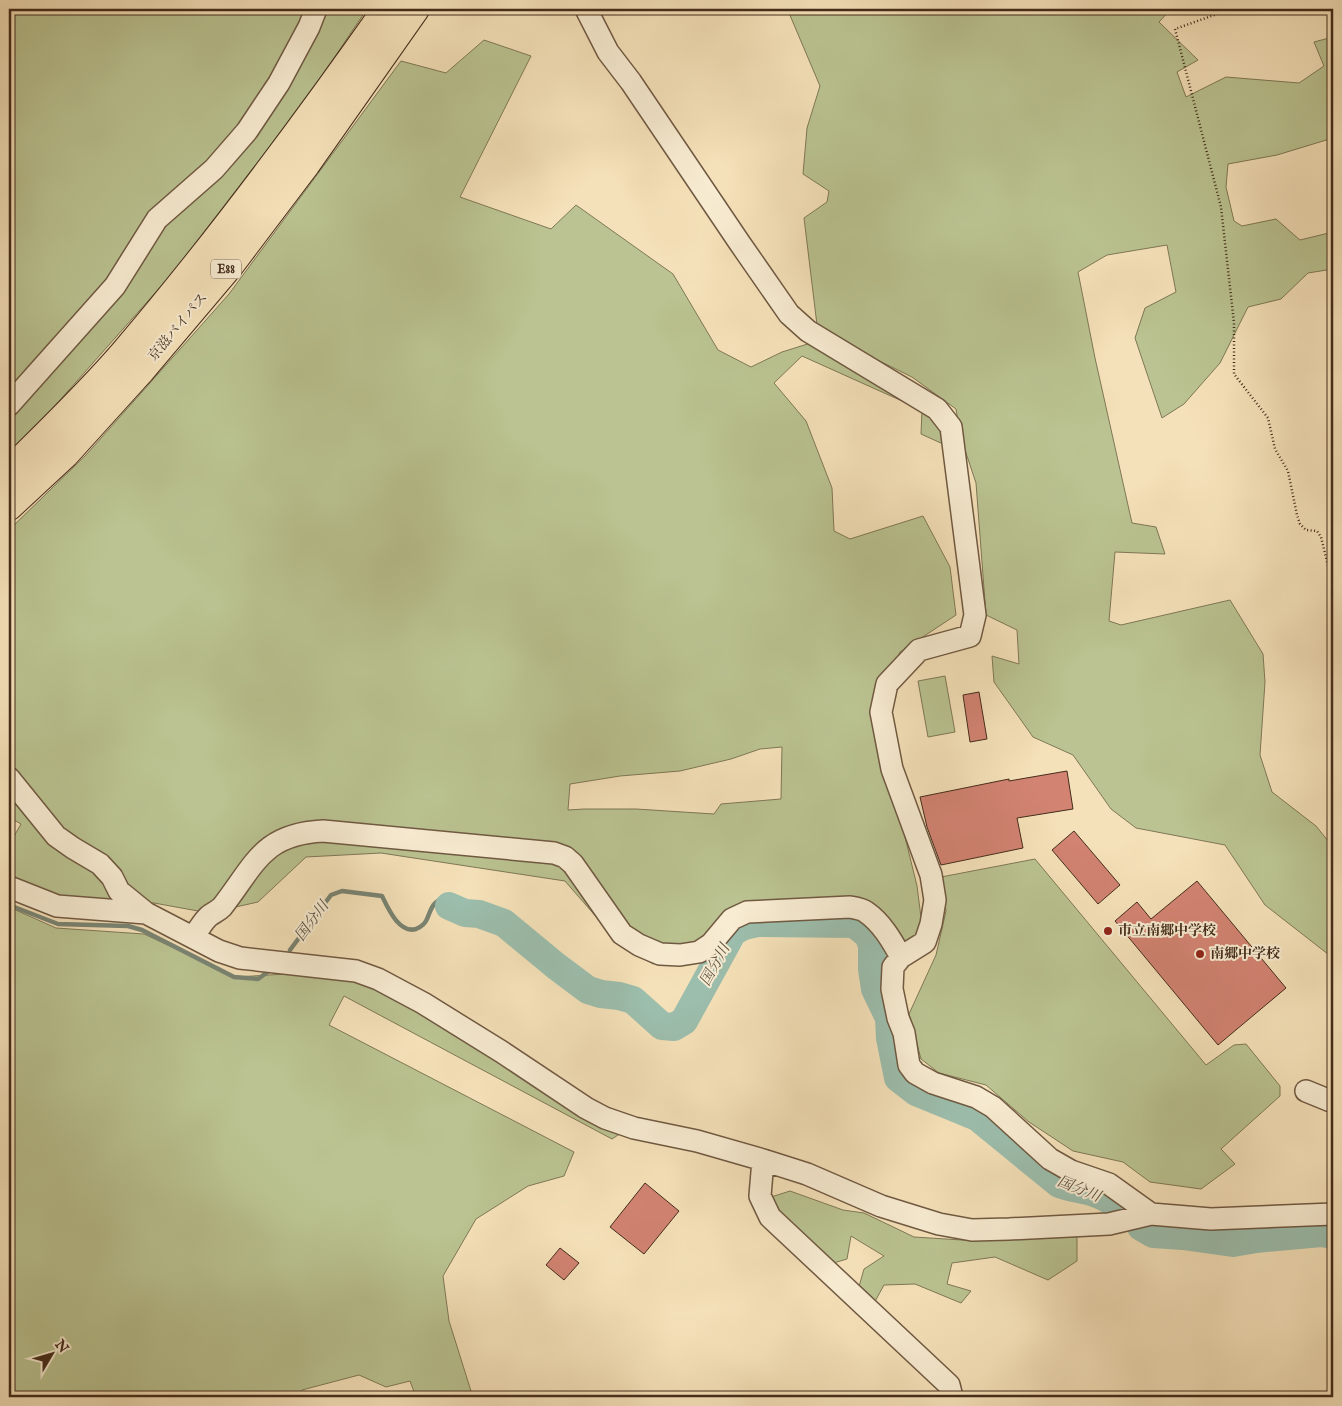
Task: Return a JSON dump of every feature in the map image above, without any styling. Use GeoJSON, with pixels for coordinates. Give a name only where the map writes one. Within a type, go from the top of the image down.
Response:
{"type":"FeatureCollection","features":[{"type":"Feature","properties":{"kind":"highway","name":"京滋バイパス"},"geometry":{"type":"LineString","coordinates":[[9,472],[47,435],[123,354],[209,251],[386,9]]}},
{"type":"Feature","properties":{"kind":"highway","name":"京滋バイパス"},"geometry":{"type":"LineString","coordinates":[[9,506],[65,454],[141,370],[229,266],[306,164],[415,9]]}},
{"type":"Feature","properties":{"kind":"street"},"geometry":{"type":"LineString","coordinates":[[9,406],[115,286],[157,219],[214,169],[247,131],[279,83],[309,28],[316,9]]}},
{"type":"Feature","properties":{"kind":"street"},"geometry":{"type":"LineString","coordinates":[[586,9],[608,52],[631,82],[789,314],[808,331],[937,409],[951,427],[975,615],[970,636],[919,650],[887,684],[881,712],[892,769],[931,875],[934,900],[931,924],[925,942],[901,957],[893,966],[892,989],[898,1018],[904,1033],[909,1065],[915,1072],[933,1083],[976,1097],[993,1107],[1050,1159],[1071,1171],[1109,1184],[1151,1214]]}},
{"type":"Feature","properties":{"kind":"street"},"geometry":{"type":"LineString","coordinates":[[9,778],[56,836],[100,864],[112,876],[119,891],[146,913],[219,951],[240,958],[356,971],[378,978],[423,1003],[502,1052],[586,1108],[605,1118],[634,1128],[697,1141],[764,1160],[807,1174],[881,1206],[939,1224],[972,1230],[1088,1226],[1109,1224],[1151,1214],[1210,1219],[1333,1214]]}},
{"type":"Feature","properties":{"kind":"street"},"geometry":{"type":"LineString","coordinates":[[193,938],[208,917],[220,909],[253,863],[268,848],[288,836],[323,830],[538,851],[554,853],[565,857],[573,864],[622,934],[639,945],[660,954],[680,955],[700,952],[711,944],[732,919],[747,912],[850,907],[864,910],[876,921],[889,937],[901,957]]}},
{"type":"Feature","properties":{"kind":"street"},"geometry":{"type":"LineString","coordinates":[[9,887],[57,906],[146,913]]}},
{"type":"Feature","properties":{"kind":"street"},"geometry":{"type":"LineString","coordinates":[[1306,1092],[1333,1102]]}},
{"type":"Feature","properties":{"kind":"street"},"geometry":{"type":"LineString","coordinates":[[764,1160],[760,1196],[770,1217],[949,1385],[952,1397]]}},
{"type":"Feature","properties":{"kind":"path"},"geometry":{"type":"LineString","coordinates":[[1231,9],[1175,29],[1220,207],[1234,323],[1234,374],[1268,418],[1276,449],[1288,471],[1300,524],[1306,530],[1317,531],[1321,537],[1333,586]]}},
{"type":"Feature","properties":{"kind":"green space"},"geometry":{"type":"Polygon","coordinates":[[[9,9],[367,9],[309,95],[171,275],[21,444],[9,455],[9,9]]]}},
{"type":"Feature","properties":{"kind":"green space"},"geometry":{"type":"Polygon","coordinates":[[[789,9],[1171,9],[1159,22],[1198,60],[1177,72],[1186,97],[1226,77],[1299,83],[1324,66],[1314,42],[1333,37],[1333,138],[1277,155],[1228,164],[1226,187],[1234,221],[1242,226],[1276,219],[1300,240],[1333,232],[1333,269],[1308,273],[1281,299],[1248,307],[1220,363],[1184,404],[1162,418],[1135,338],[1145,308],[1176,292],[1167,245],[1107,255],[1078,272],[1132,523],[1156,527],[1165,554],[1115,552],[1109,621],[1121,625],[1230,600],[1263,654],[1265,682],[1260,755],[1272,792],[1316,826],[1333,847],[1333,958],[1265,905],[1225,845],[1136,828],[1111,809],[1073,755],[1033,737],[994,682],[992,656],[1019,664],[1017,630],[986,615],[976,483],[961,438],[956,409],[912,377],[839,341],[817,325],[804,218],[827,202],[829,191],[803,174],[807,128],[820,86],[789,9]]]}},
{"type":"Feature","properties":{"kind":"green space"},"geometry":{"type":"Polygon","coordinates":[[[484,40],[531,56],[460,197],[551,229],[576,205],[673,274],[718,350],[751,367],[782,352],[814,342],[933,412],[946,432],[943,444],[921,434],[922,410],[802,356],[774,383],[806,421],[832,488],[834,531],[850,539],[923,516],[950,567],[956,615],[900,652],[874,710],[917,886],[923,933],[905,945],[865,907],[737,909],[703,939],[653,964],[618,942],[565,881],[381,853],[306,857],[258,902],[209,913],[154,903],[69,900],[9,877],[9,845],[21,824],[9,817],[9,530],[86,455],[229,294],[401,61],[446,73],[484,40]],[[782,747],[760,749],[731,759],[680,771],[620,776],[570,784],[568,810],[636,809],[714,814],[721,804],[781,799],[782,747]]]}},
{"type":"Feature","properties":{"kind":"green space"},"geometry":{"type":"Polygon","coordinates":[[[945,676],[955,732],[928,737],[918,681],[945,676]]]}},
{"type":"Feature","properties":{"kind":"green space"},"geometry":{"type":"Polygon","coordinates":[[[1035,859],[1206,1065],[1234,1045],[1246,1044],[1280,1086],[1280,1096],[1221,1149],[1235,1164],[1201,1189],[1150,1182],[1123,1162],[1073,1151],[1029,1122],[986,1085],[939,1073],[921,1059],[909,1014],[936,955],[946,911],[941,877],[1035,859]]]}},
{"type":"Feature","properties":{"kind":"green space"},"geometry":{"type":"Polygon","coordinates":[[[9,907],[56,928],[144,934],[237,977],[317,972],[359,978],[441,1024],[621,1133],[612,1139],[344,996],[329,1025],[574,1152],[564,1176],[528,1186],[476,1219],[443,1276],[449,1321],[471,1391],[469,1397],[416,1397],[410,1381],[386,1387],[359,1375],[302,1390],[299,1397],[9,1397],[9,907]]]}},
{"type":"Feature","properties":{"kind":"green space"},"geometry":{"type":"Polygon","coordinates":[[[790,1191],[843,1210],[864,1213],[914,1237],[962,1240],[1077,1235],[1077,1261],[1048,1280],[995,1257],[952,1263],[947,1284],[971,1291],[961,1303],[915,1284],[884,1285],[873,1305],[858,1290],[864,1269],[884,1256],[851,1236],[847,1259],[830,1264],[785,1220],[771,1197],[790,1191]]]}},
{"type":"Feature","properties":{"kind":"building"},"geometry":{"type":"Polygon","coordinates":[[[979,692],[987,739],[970,742],[963,695],[979,692]]]}},
{"type":"Feature","properties":{"kind":"building"},"geometry":{"type":"Polygon","coordinates":[[[1067,771],[1073,809],[1017,818],[1023,848],[941,865],[927,827],[920,797],[1009,779],[1009,781],[1067,771]]]}},
{"type":"Feature","properties":{"kind":"building"},"geometry":{"type":"Polygon","coordinates":[[[1074,831],[1120,885],[1098,904],[1052,850],[1074,831]]]}},
{"type":"Feature","properties":{"kind":"building","name":"南郷中学校"},"geometry":{"type":"Polygon","coordinates":[[[1197,881],[1286,988],[1218,1045],[1115,921],[1137,902],[1151,919],[1197,881]]]}},
{"type":"Feature","properties":{"kind":"building"},"geometry":{"type":"Polygon","coordinates":[[[645,1183],[679,1211],[644,1254],[610,1227],[645,1183]]]}},
{"type":"Feature","properties":{"kind":"building"},"geometry":{"type":"Polygon","coordinates":[[[560,1248],[579,1263],[564,1280],[546,1265],[560,1248]]]}},
{"type":"Feature","properties":{"kind":"waterway","name":"国分川"},"geometry":{"type":"LineString","coordinates":[[290,950],[331,895],[342,891],[382,896],[399,924],[410,930],[424,924],[432,907],[439,900],[443,899],[449,906]]}},
{"type":"Feature","properties":{"kind":"waterway","name":"国分川"},"geometry":{"type":"LineString","coordinates":[[9,905],[58,924],[128,926],[142,930],[234,977],[258,979],[269,971]]}},
{"type":"Feature","properties":{"kind":"waterway","name":"国分川"},"geometry":{"type":"LineString","coordinates":[[449,906],[465,913],[479,914],[504,923],[588,990],[633,1000],[662,1026],[674,1027],[684,1021],[733,932],[744,926],[757,923],[854,924],[868,935],[872,945],[872,969],[875,989],[889,1018],[890,1038],[898,1078],[916,1092],[977,1117],[1059,1184],[1098,1195],[1110,1200],[1125,1211]]}},
{"type":"Feature","properties":{"kind":"waterway","name":"国分川"},"geometry":{"type":"LineString","coordinates":[[1141,1227],[1153,1234],[1233,1243],[1321,1233],[1333,1235]]}},
{"type":"Feature","properties":{"kind":"place","name":"市立南郷中学校"},"geometry":{"type":"Point","coordinates":[1108,931]}},
{"type":"Feature","properties":{"kind":"place","name":"南郷中学校"},"geometry":{"type":"Point","coordinates":[1200,954]}}]}
